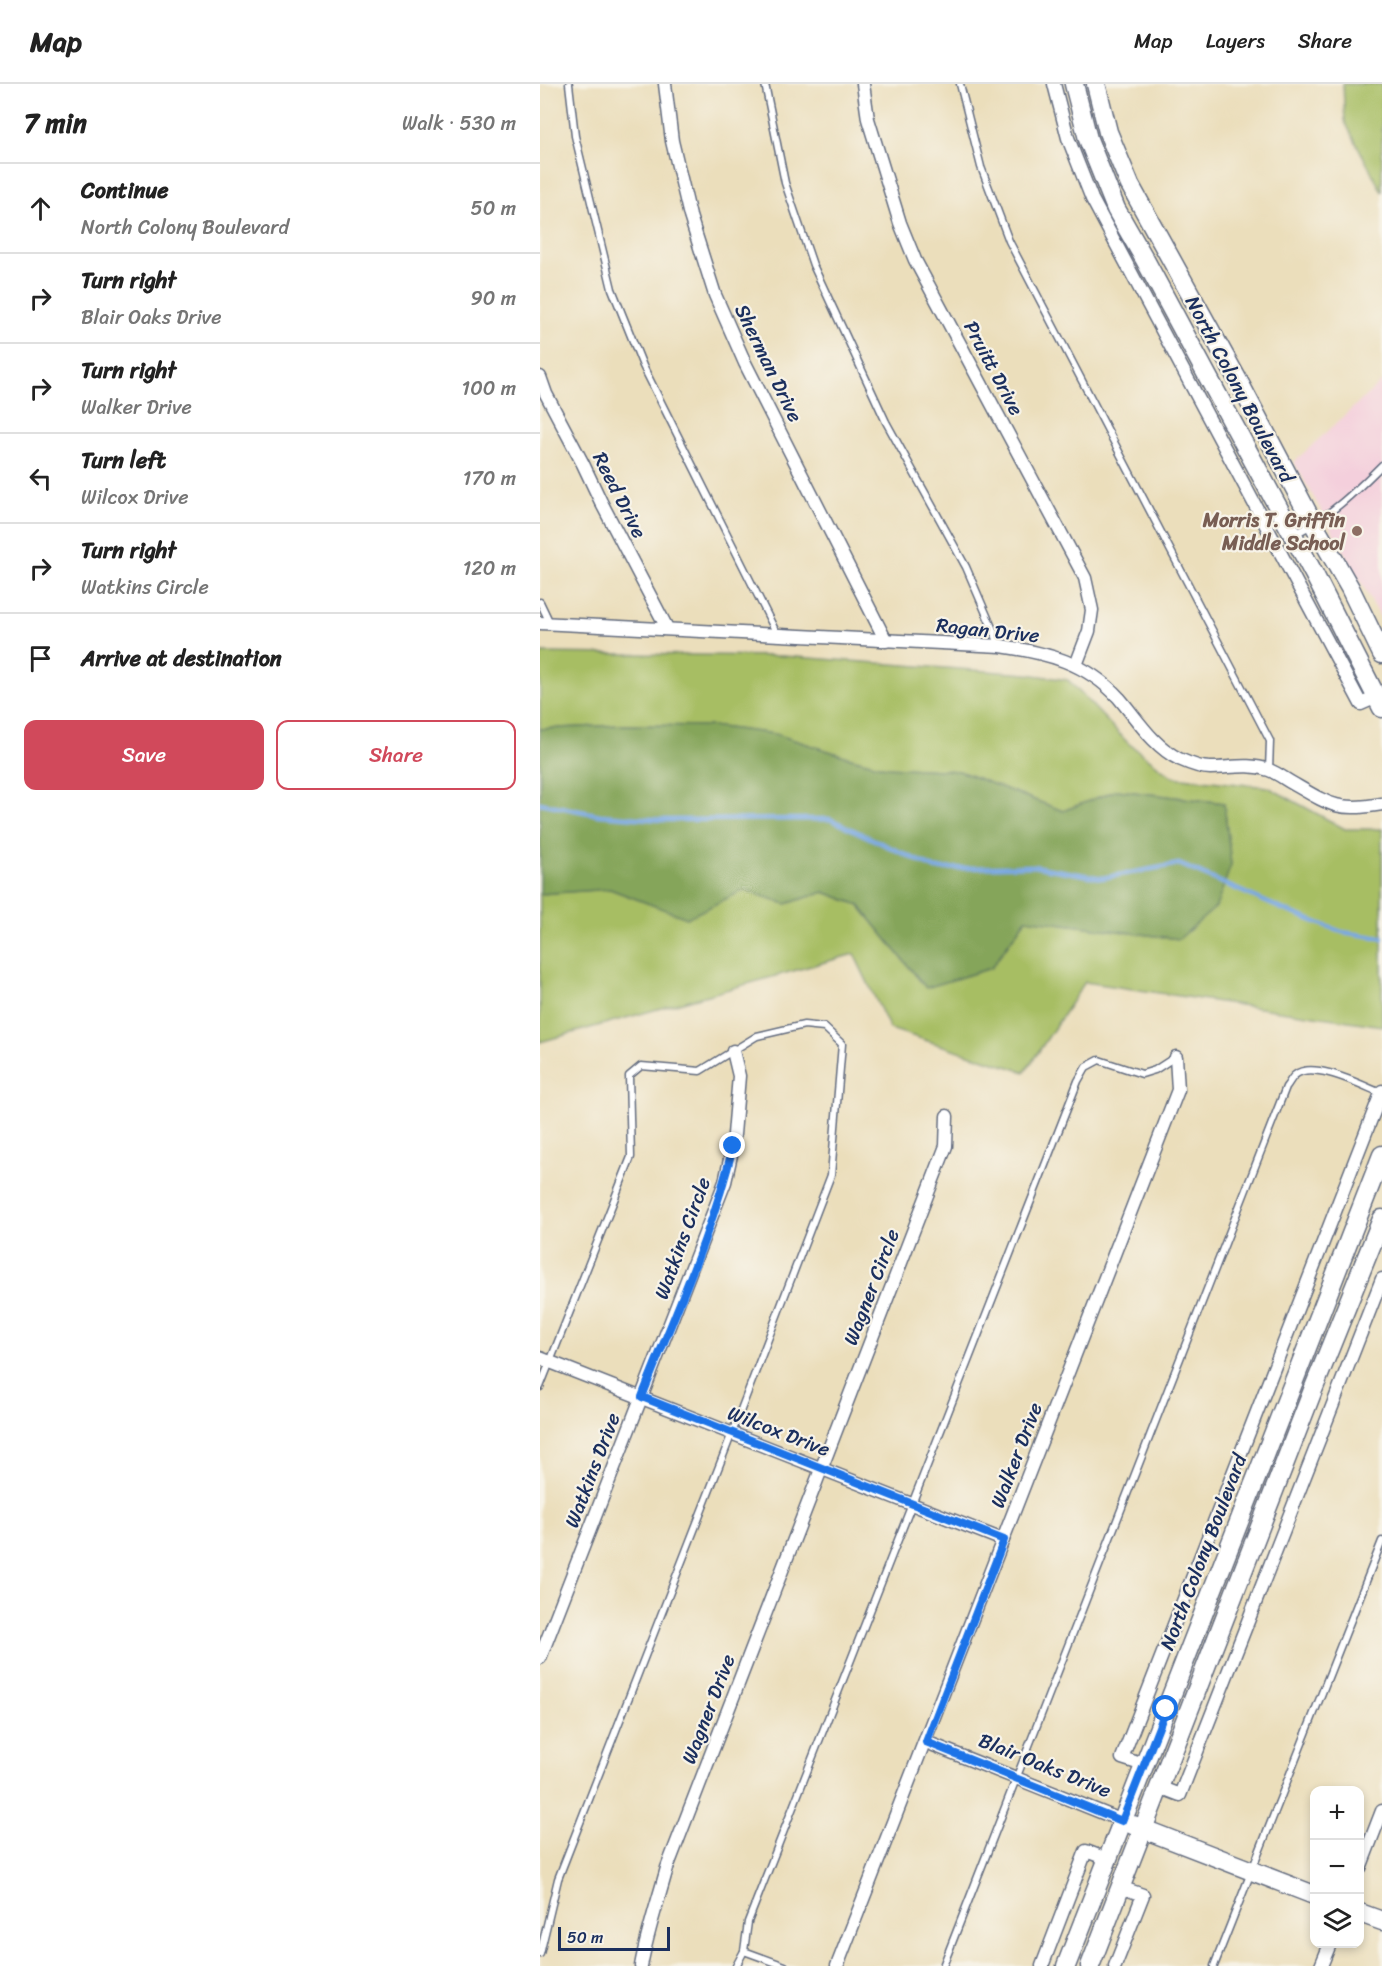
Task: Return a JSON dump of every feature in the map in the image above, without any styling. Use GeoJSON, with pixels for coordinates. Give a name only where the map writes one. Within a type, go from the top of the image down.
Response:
{"type":"FeatureCollection","features":[{"type":"Feature","properties":{"kind":"main road","name":"North Colony Boulevard"},"geometry":{"type":"LineString","coordinates":[[1074,84],[1088,139],[1116,209],[1155,278],[1379,702]]}},
{"type":"Feature","properties":{"kind":"main road","name":"North Colony Boulevard"},"geometry":{"type":"LineString","coordinates":[[1096,84],[1108,132],[1130,185],[1350,588],[1382,654]]}},
{"type":"Feature","properties":{"kind":"main road","name":"North Colony Boulevard"},"geometry":{"type":"LineString","coordinates":[[1066,1966],[1380,1166]]}},
{"type":"Feature","properties":{"kind":"main road"},"geometry":{"type":"LineString","coordinates":[[1090,1966],[1313,1390],[1382,1219]]}},
{"type":"Feature","properties":{"kind":"main road","name":"Blair Oaks Drive"},"geometry":{"type":"LineString","coordinates":[[1122,1821],[1311,1894]]}},
{"type":"Feature","properties":{"kind":"main road"},"geometry":{"type":"LineString","coordinates":[[1364,1915],[1382,1922]]}},
{"type":"Feature","properties":{"kind":"street","name":"Sherman Drive"},"geometry":{"type":"LineString","coordinates":[[665,84],[672,141],[690,216],[715,295],[745,363],[886,641]]}},
{"type":"Feature","properties":{"kind":"street","name":"Pruitt Drive"},"geometry":{"type":"LineString","coordinates":[[863,84],[868,119],[900,223],[915,260],[1085,579],[1092,610],[1089,631],[1076,665]]}},
{"type":"Feature","properties":{"kind":"street"},"geometry":{"type":"LineString","coordinates":[[1054,84],[1068,138],[1092,199],[1361,704],[1379,702]]}},
{"type":"Feature","properties":{"kind":"street","name":"Reed Drive"},"geometry":{"type":"LineString","coordinates":[[540,377],[546,394],[667,628]]}},
{"type":"Feature","properties":{"kind":"street","name":"Ragan Drive"},"geometry":{"type":"LineString","coordinates":[[545,623],[1001,646],[1035,651],[1076,665],[1098,679],[1118,697],[1153,740],[1179,758],[1208,768],[1239,765],[1269,770],[1328,804],[1348,808],[1382,804]]}},
{"type":"Feature","properties":{"kind":"street","name":"Watkins Circle"},"geometry":{"type":"LineString","coordinates":[[642,1397],[725,1182],[733,1146],[739,1076],[733,1051]]}},
{"type":"Feature","properties":{"kind":"street","name":"Walker Drive"},"geometry":{"type":"LineString","coordinates":[[837,1966],[1178,1090],[1176,1057]]}},
{"type":"Feature","properties":{"kind":"street"},"geometry":{"type":"LineString","coordinates":[[1144,1765],[1122,1758],[1382,1092]]}},
{"type":"Feature","properties":{"kind":"street","name":"Wagner Circle"},"geometry":{"type":"LineString","coordinates":[[823,1469],[946,1146],[947,1116]]}},
{"type":"Feature","properties":{"kind":"street"},"geometry":{"type":"LineString","coordinates":[[1159,1787],[1180,1794],[1382,1279]]}},
{"type":"Feature","properties":{"kind":"street","name":"Wilcox Drive"},"geometry":{"type":"LineString","coordinates":[[545,1360],[1004,1540]]}},
{"type":"Feature","properties":{"kind":"street","name":"Watkins Drive"},"geometry":{"type":"LineString","coordinates":[[540,1658],[642,1397]]}},
{"type":"Feature","properties":{"kind":"street","name":"Wagner Drive"},"geometry":{"type":"LineString","coordinates":[[641,1966],[646,1936],[655,1914],[667,1868],[823,1469]]}},
{"type":"Feature","properties":{"kind":"street","name":"Blair Oaks Drive"},"geometry":{"type":"LineString","coordinates":[[926,1742],[1122,1821]]}},
{"type":"Feature","properties":{"kind":"street"},"geometry":{"type":"LineString","coordinates":[[1364,1856],[1382,1811]]}},
{"type":"Feature","properties":{"kind":"street"},"geometry":{"type":"LineString","coordinates":[[1042,1966],[1086,1851],[1107,1859]]}},
{"type":"Feature","properties":{"kind":"street"},"geometry":{"type":"LineString","coordinates":[[1115,1966],[1143,1895],[1120,1887]]}},
{"type":"Feature","properties":{"kind":"street"},"geometry":{"type":"LineString","coordinates":[[1321,1966],[1328,1948]]}},
{"type":"Feature","properties":{"kind":"lane"},"geometry":{"type":"LineString","coordinates":[[569,84],[576,136],[612,289],[643,366],[777,634]]}},
{"type":"Feature","properties":{"kind":"lane"},"geometry":{"type":"LineString","coordinates":[[765,84],[785,183],[813,265],[886,422],[966,567],[1001,646]]}},
{"type":"Feature","properties":{"kind":"lane"},"geometry":{"type":"LineString","coordinates":[[960,84],[981,167],[1009,241],[1270,741],[1269,770]]}},
{"type":"Feature","properties":{"kind":"lane"},"geometry":{"type":"LineString","coordinates":[[1292,536],[1314,525],[1382,465]]}},
{"type":"Feature","properties":{"kind":"lane"},"geometry":{"type":"LineString","coordinates":[[540,602],[545,623]]}},
{"type":"Feature","properties":{"kind":"lane"},"geometry":{"type":"LineString","coordinates":[[540,1387],[545,1360],[631,1157],[629,1076],[641,1066],[700,1071],[757,1036],[804,1025],[824,1027],[842,1044],[831,1175],[558,1879],[543,1929],[540,1954]]}},
{"type":"Feature","properties":{"kind":"lane"},"geometry":{"type":"LineString","coordinates":[[736,1966],[744,1951],[748,1922],[1078,1081],[1086,1067],[1099,1060],[1142,1074],[1155,1070],[1176,1057]]}},
{"type":"Feature","properties":{"kind":"lane"},"geometry":{"type":"LineString","coordinates":[[943,1966],[1286,1087],[1294,1075],[1306,1070],[1320,1070],[1382,1092]]}},
{"type":"Feature","properties":{"kind":"lane"},"geometry":{"type":"LineString","coordinates":[[1214,1966],[1382,1541]]}},
{"type":"Feature","properties":{"kind":"lane"},"geometry":{"type":"LineString","coordinates":[[744,1951],[785,1966]]}},
{"type":"Feature","properties":{"kind":"shaded area","name":"Morris T. Griffin Middle School"},"geometry":{"type":"Polygon","coordinates":[[[1382,381],[1382,620],[1294,462],[1382,381]]]}},
{"type":"Feature","properties":{"kind":"green space"},"geometry":{"type":"Polygon","coordinates":[[[1343,84],[1382,84],[1382,192],[1345,122],[1343,84]]]}},
{"type":"Feature","properties":{"kind":"green space"},"geometry":{"type":"Polygon","coordinates":[[[540,653],[782,656],[1027,674],[1068,680],[1128,743],[1173,777],[1268,787],[1345,829],[1382,829],[1382,1026],[1085,982],[1025,1072],[890,1029],[854,954],[540,1042],[540,894],[610,889],[687,918],[744,889],[786,904],[824,892],[859,905],[926,988],[991,968],[1026,919],[1179,939],[1231,865],[1224,803],[1117,790],[1063,811],[959,771],[886,767],[775,734],[711,726],[622,725],[540,729],[540,653]]]}},
{"type":"Feature","properties":{"kind":"green space"},"geometry":{"type":"Polygon","coordinates":[[[622,725],[711,726],[775,734],[886,767],[959,771],[1063,811],[1117,790],[1224,803],[1231,865],[1216,907],[1179,939],[1026,919],[991,968],[926,988],[859,905],[824,892],[786,904],[744,890],[687,918],[610,889],[540,894],[540,729],[622,725]]]}},
{"type":"Feature","properties":{"kind":"waterway"},"geometry":{"type":"LineString","coordinates":[[540,803],[600,815],[663,820],[830,819],[936,869],[1033,866],[1102,878],[1179,864],[1282,909],[1342,932],[1382,938]]}},
{"type":"Feature","properties":{"kind":"place","name":"Morris T. Griffin Middle School"},"geometry":{"type":"Point","coordinates":[1357,531]}},
{"type":"Feature","properties":{"kind":"route"},"geometry":{"type":"LineString","coordinates":[[733,1146],[725,1182],[642,1397],[1004,1540],[926,1742],[1122,1821],[1166,1709]]}}]}
